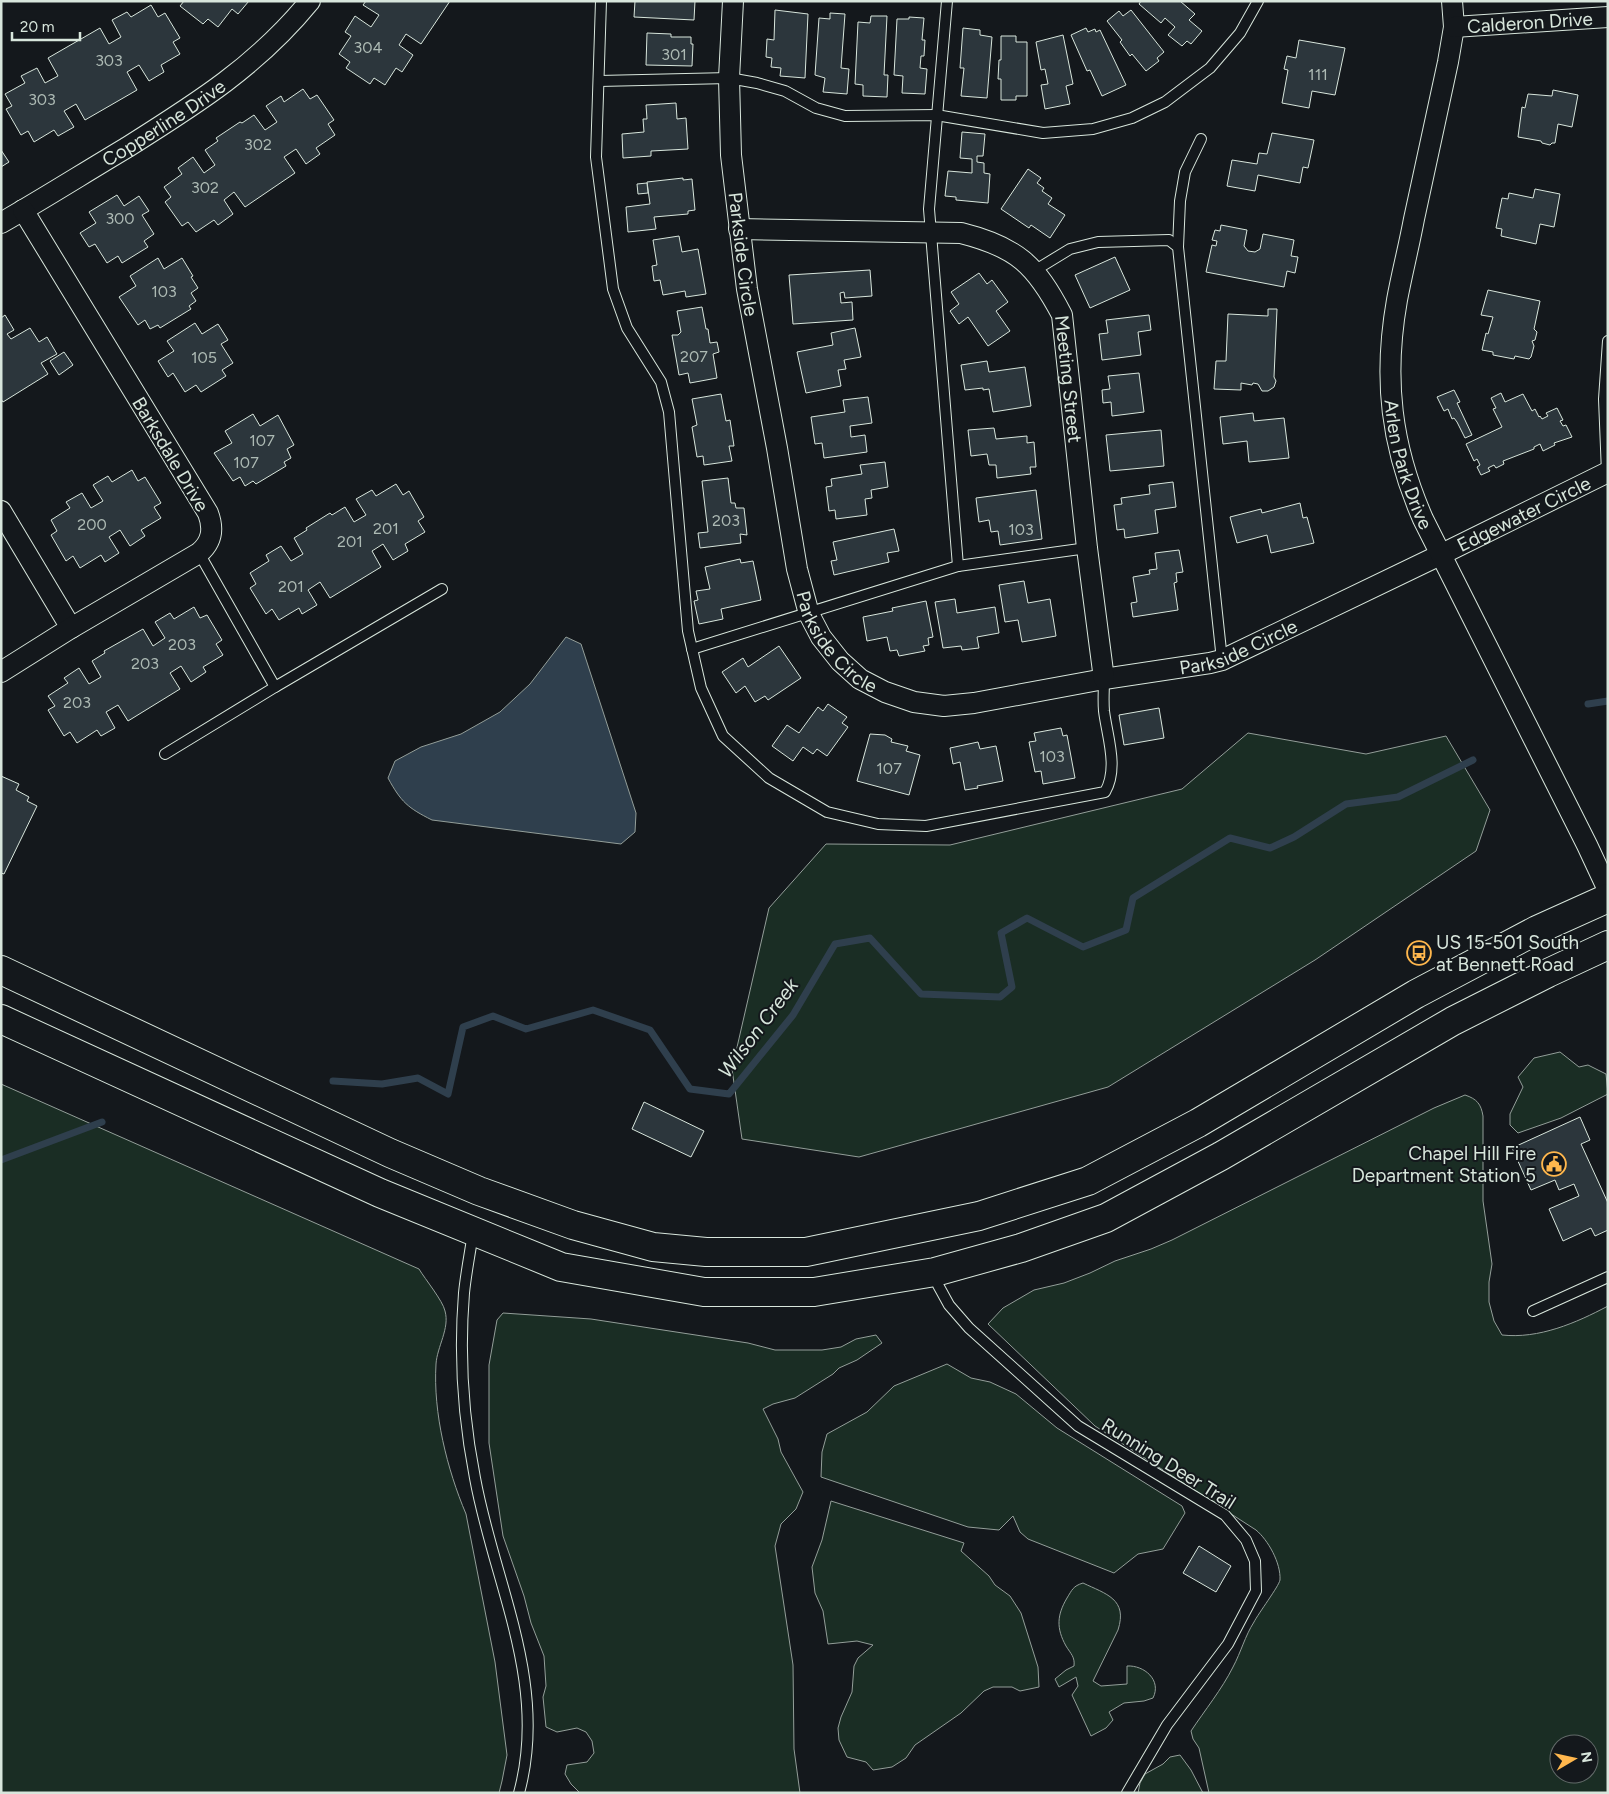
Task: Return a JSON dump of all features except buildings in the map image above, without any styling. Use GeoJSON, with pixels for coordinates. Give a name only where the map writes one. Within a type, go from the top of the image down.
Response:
{"type":"FeatureCollection","features":[{"type":"Feature","properties":{"kind":"highway"},"geometry":{"type":"LineString","coordinates":[[1,970],[390,1153],[480,1191],[572,1225],[652,1247],[706,1252],[806,1252],[979,1216],[1088,1181],[1198,1123],[1416,994],[1538,930],[1608,898]]}},
{"type":"Feature","properties":{"kind":"highway"},"geometry":{"type":"LineString","coordinates":[[1,1019],[380,1193],[561,1267],[704,1292],[814,1292],[935,1272],[1021,1248],[1106,1218],[1221,1156],[1453,1021],[1608,945]]}},
{"type":"Feature","properties":{"kind":"street","name":"Copperline Drive"},"geometry":{"type":"LineString","coordinates":[[1,223],[190,108],[239,72],[272,43],[310,1]]}},
{"type":"Feature","properties":{"kind":"street","name":"Parkside Circle"},"geometry":{"type":"LineString","coordinates":[[733,1],[729,78],[731,155],[739,229],[747,288],[777,448],[797,569],[809,614],[822,638],[840,661],[860,679],[885,692],[914,702],[944,706],[974,703],[1104,679],[1210,663],[1222,660],[1440,555]]}},
{"type":"Feature","properties":{"kind":"street","name":"Arlen Park Drive"},"geometry":{"type":"LineString","coordinates":[[1452,1],[1454,27],[1448,62],[1397,301],[1391,346],[1390,392],[1397,444],[1412,494],[1440,555],[1608,890]]}},
{"type":"Feature","properties":{"kind":"street","name":"Calderon Drive"},"geometry":{"type":"LineString","coordinates":[[1454,27],[1608,17]]}},
{"type":"Feature","properties":{"kind":"street","name":"Barksdale Drive"},"geometry":{"type":"LineString","coordinates":[[23,210],[208,513],[211,527],[210,540],[199,553]]}},
{"type":"Feature","properties":{"kind":"street","name":"Meeting Street"},"geometry":{"type":"LineString","coordinates":[[739,229],[961,234],[985,239],[1019,256],[1049,289],[1062,316],[1087,548],[1104,679]]}},
{"type":"Feature","properties":{"kind":"street","name":"Edgewater Circle"},"geometry":{"type":"LineString","coordinates":[[1440,555],[1607,472]]}},
{"type":"Feature","properties":{"kind":"street"},"geometry":{"type":"LineString","coordinates":[[1,512],[72,628]]}},
{"type":"Feature","properties":{"kind":"street"},"geometry":{"type":"LineString","coordinates":[[1,672],[199,553]]}},
{"type":"Feature","properties":{"kind":"lane"},"geometry":{"type":"LineString","coordinates":[[601,1],[596,157],[613,288],[627,328],[661,382],[669,412],[688,631],[701,688],[723,736],[769,778],[827,812],[878,824],[926,826],[1105,792],[1110,783],[1112,769],[1104,709],[1104,679]]}},
{"type":"Feature","properties":{"kind":"lane"},"geometry":{"type":"LineString","coordinates":[[947,1],[929,209],[958,566]]}},
{"type":"Feature","properties":{"kind":"lane"},"geometry":{"type":"LineString","coordinates":[[599,81],[729,78],[758,83],[785,92],[816,108],[845,116],[936,115],[1043,133],[1093,130],[1132,118],[1166,102],[1210,68],[1240,33],[1258,1]]}},
{"type":"Feature","properties":{"kind":"lane"},"geometry":{"type":"LineString","coordinates":[[1201,139],[1185,172],[1180,201],[1178,247],[1222,660]]}},
{"type":"Feature","properties":{"kind":"lane"},"geometry":{"type":"LineString","coordinates":[[1034,271],[1070,249],[1098,242],[1169,240],[1178,247]]}},
{"type":"Feature","properties":{"kind":"lane"},"geometry":{"type":"LineString","coordinates":[[1607,472],[1604,399],[1608,341]]}},
{"type":"Feature","properties":{"kind":"lane"},"geometry":{"type":"LineString","coordinates":[[692,649],[958,566],[1087,548]]}},
{"type":"Feature","properties":{"kind":"lane"},"geometry":{"type":"LineString","coordinates":[[199,553],[275,687]]}},
{"type":"Feature","properties":{"kind":"lane"},"geometry":{"type":"LineString","coordinates":[[165,754],[442,589]]}},
{"type":"Feature","properties":{"kind":"lane"},"geometry":{"type":"LineString","coordinates":[[474,1232],[464,1292],[462,1365],[466,1422],[475,1480],[509,1602],[529,1706],[526,1769],[520,1793]]}},
{"type":"Feature","properties":{"kind":"lane","name":"Running Deer Trail"},"geometry":{"type":"LineString","coordinates":[[935,1272],[938,1285],[949,1305],[976,1335],[1078,1426],[1226,1515],[1246,1540],[1255,1560],[1256,1591],[1228,1644],[1167,1725],[1127,1793]]}},
{"type":"Feature","properties":{"kind":"lane"},"geometry":{"type":"LineString","coordinates":[[1532,1311],[1608,1276]]}},
{"type":"Feature","properties":{"kind":"green space"},"geometry":{"type":"Polygon","coordinates":[[[1248,733],[1366,754],[1446,736],[1490,810],[1476,851],[1315,960],[1108,1087],[859,1157],[742,1139],[732,1069],[769,908],[826,844],[950,845],[1182,789],[1248,733]]]}},
{"type":"Feature","properties":{"kind":"green space"},"geometry":{"type":"Polygon","coordinates":[[[1560,1052],[1579,1067],[1588,1065],[1606,1074],[1608,1094],[1561,1118],[1518,1133],[1510,1125],[1510,1114],[1523,1087],[1518,1077],[1534,1058],[1560,1052]]]}},
{"type":"Feature","properties":{"kind":"green space"},"geometry":{"type":"Polygon","coordinates":[[[1,1084],[419,1269],[441,1302],[446,1317],[445,1331],[436,1364],[439,1421],[447,1460],[466,1514],[495,1662],[507,1755],[499,1793],[1,1793],[1,1084]]]}},
{"type":"Feature","properties":{"kind":"green space"},"geometry":{"type":"Polygon","coordinates":[[[1465,1095],[1473,1098],[1480,1105],[1483,1116],[1483,1201],[1492,1264],[1489,1282],[1489,1302],[1494,1321],[1502,1335],[1530,1335],[1543,1332],[1570,1324],[1608,1306],[1608,1793],[1209,1793],[1199,1748],[1193,1739],[1191,1731],[1229,1675],[1251,1627],[1279,1583],[1280,1573],[1273,1552],[1256,1530],[1095,1426],[988,1324],[1003,1308],[1034,1290],[1064,1283],[1115,1261],[1172,1240],[1434,1108],[1465,1095]]]}},
{"type":"Feature","properties":{"kind":"green space"},"geometry":{"type":"Polygon","coordinates":[[[503,1313],[591,1319],[748,1343],[775,1350],[822,1350],[841,1347],[856,1339],[876,1335],[882,1343],[857,1360],[839,1368],[833,1374],[795,1398],[763,1409],[778,1439],[781,1452],[803,1492],[796,1509],[781,1524],[775,1546],[793,1665],[794,1749],[800,1793],[580,1793],[571,1784],[565,1774],[567,1765],[587,1762],[594,1753],[592,1741],[586,1732],[577,1728],[557,1732],[546,1727],[543,1697],[546,1686],[544,1656],[531,1623],[524,1596],[503,1536],[489,1443],[489,1365],[497,1320],[503,1313]]]}},
{"type":"Feature","properties":{"kind":"green space"},"geometry":{"type":"Polygon","coordinates":[[[947,1364],[971,1378],[990,1382],[1016,1394],[1057,1428],[1182,1506],[1185,1513],[1163,1549],[1138,1554],[1114,1573],[1028,1539],[1020,1532],[1013,1516],[999,1530],[968,1527],[821,1477],[822,1452],[827,1434],[867,1412],[894,1386],[947,1364]]]}},
{"type":"Feature","properties":{"kind":"green space"},"geometry":{"type":"Polygon","coordinates":[[[831,1501],[964,1543],[961,1551],[989,1576],[995,1585],[1010,1596],[1021,1613],[1038,1667],[1039,1687],[1020,1691],[1012,1687],[993,1687],[984,1691],[961,1713],[915,1745],[906,1758],[892,1767],[873,1770],[866,1762],[847,1757],[839,1740],[838,1728],[852,1692],[854,1666],[858,1658],[873,1645],[857,1641],[828,1644],[823,1611],[815,1593],[812,1567],[822,1540],[831,1501]]]}},
{"type":"Feature","properties":{"kind":"green space"},"geometry":{"type":"Polygon","coordinates":[[[1083,1583],[1113,1599],[1120,1611],[1118,1630],[1093,1681],[1101,1686],[1127,1684],[1127,1666],[1133,1666],[1140,1668],[1150,1675],[1155,1685],[1153,1698],[1124,1703],[1109,1712],[1113,1720],[1106,1728],[1091,1736],[1072,1695],[1078,1686],[1076,1677],[1059,1687],[1055,1679],[1074,1666],[1073,1658],[1063,1639],[1059,1622],[1061,1610],[1070,1593],[1075,1587],[1083,1583]]]}},
{"type":"Feature","properties":{"kind":"green space"},"geometry":{"type":"Polygon","coordinates":[[[1180,1755],[1191,1770],[1203,1793],[1138,1793],[1140,1783],[1145,1774],[1163,1764],[1170,1757],[1180,1755]]]}},
{"type":"Feature","properties":{"kind":"water"},"geometry":{"type":"Polygon","coordinates":[[[566,637],[581,644],[636,813],[635,832],[621,844],[432,820],[406,804],[388,778],[395,761],[421,747],[461,734],[500,712],[530,684],[566,637]]]}},
{"type":"Feature","properties":{"kind":"waterway","name":"Wilson Creek"},"geometry":{"type":"LineString","coordinates":[[1588,704],[1608,701]]}},
{"type":"Feature","properties":{"kind":"waterway","name":"Wilson Creek"},"geometry":{"type":"LineString","coordinates":[[333,1081],[382,1084],[418,1078],[448,1094],[463,1027],[493,1016],[526,1029],[593,1010],[650,1030],[690,1089],[729,1094],[793,1015],[835,944],[870,938],[921,994],[1000,997],[1012,987],[1001,933],[1027,918],[1083,947],[1126,930],[1133,898],[1230,838],[1270,848],[1294,837],[1346,804],[1398,797],[1473,760]]}},
{"type":"Feature","properties":{"kind":"waterway","name":"Wilson Creek"},"geometry":{"type":"LineString","coordinates":[[1,1160],[102,1122]]}},
{"type":"Feature","properties":{"kind":"place","name":"US 15-501 South at Bennett Road"},"geometry":{"type":"Point","coordinates":[1419,953]}},
{"type":"Feature","properties":{"kind":"place","name":"Chapel Hill Fire Department Station 5"},"geometry":{"type":"Point","coordinates":[1554,1164]}}]}
